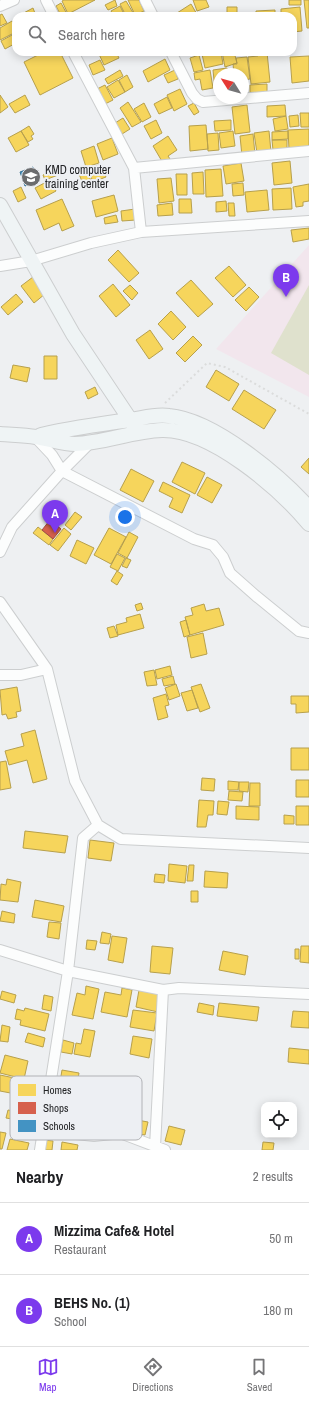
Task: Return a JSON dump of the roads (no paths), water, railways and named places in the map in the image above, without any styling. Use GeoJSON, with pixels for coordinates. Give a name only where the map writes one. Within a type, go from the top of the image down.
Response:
{"type":"FeatureCollection","features":[{"type":"Feature","properties":{"kind":"main road"},"geometry":{"type":"LineString","coordinates":[[0,204],[31,261],[74,334],[139,432]]}},
{"type":"Feature","properties":{"kind":"main road"},"geometry":{"type":"LineString","coordinates":[[35,437],[74,427],[131,420],[155,415],[187,419],[219,434],[251,456],[299,497],[309,508]]}},
{"type":"Feature","properties":{"kind":"main road"},"geometry":{"type":"LineString","coordinates":[[0,434],[35,437],[73,444],[90,443],[139,432],[172,430],[183,432],[213,445],[245,465],[291,502],[309,524]]}},
{"type":"Feature","properties":{"kind":"street"},"geometry":{"type":"LineString","coordinates":[[0,6],[14,0]]}},
{"type":"Feature","properties":{"kind":"street"},"geometry":{"type":"LineString","coordinates":[[46,0],[52,12]]}},
{"type":"Feature","properties":{"kind":"street"},"geometry":{"type":"LineString","coordinates":[[145,0],[151,12]]}},
{"type":"Feature","properties":{"kind":"street"},"geometry":{"type":"LineString","coordinates":[[75,56],[134,168],[141,232]]}},
{"type":"Feature","properties":{"kind":"street"},"geometry":{"type":"LineString","coordinates":[[174,56],[192,93],[197,99],[203,102],[309,93]]}},
{"type":"Feature","properties":{"kind":"street"},"geometry":{"type":"LineString","coordinates":[[134,168],[309,151]]}},
{"type":"Feature","properties":{"kind":"street"},"geometry":{"type":"LineString","coordinates":[[0,266],[31,261],[92,243],[141,232],[309,221]]}},
{"type":"Feature","properties":{"kind":"street"},"geometry":{"type":"LineString","coordinates":[[35,437],[52,455],[62,471],[194,540],[213,545],[223,557],[230,573],[299,631],[309,632]]}},
{"type":"Feature","properties":{"kind":"street"},"geometry":{"type":"LineString","coordinates":[[0,552],[12,527],[62,471],[90,443]]}},
{"type":"Feature","properties":{"kind":"street"},"geometry":{"type":"LineString","coordinates":[[0,602],[47,669],[75,781],[98,824],[121,839],[309,848]]}},
{"type":"Feature","properties":{"kind":"street"},"geometry":{"type":"LineString","coordinates":[[0,675],[21,675],[47,669]]}},
{"type":"Feature","properties":{"kind":"street"},"geometry":{"type":"LineString","coordinates":[[52,1076],[68,971],[83,838],[98,824]]}},
{"type":"Feature","properties":{"kind":"street"},"geometry":{"type":"LineString","coordinates":[[0,950],[68,971],[163,990],[179,988],[309,994]]}},
{"type":"Feature","properties":{"kind":"street"},"geometry":{"type":"LineString","coordinates":[[155,1147],[163,990]]}},
{"type":"Feature","properties":{"kind":"street"},"geometry":{"type":"LineString","coordinates":[[40,1150],[42,1140]]}},
{"type":"Feature","properties":{"kind":"street"},"geometry":{"type":"LineString","coordinates":[[138,1140],[165,1150]]}},
{"type":"Feature","properties":{"kind":"place","name":"KMD computer training center"},"geometry":{"type":"Point","coordinates":[31,177]}},
{"type":"Feature","properties":{"kind":"place","name":"BEHS No. (1)"},"geometry":{"type":"Point","coordinates":[286,297]}},
{"type":"Feature","properties":{"kind":"place","name":"Mizzima Cafe& Hotel"},"geometry":{"type":"Point","coordinates":[55,533]}}]}
